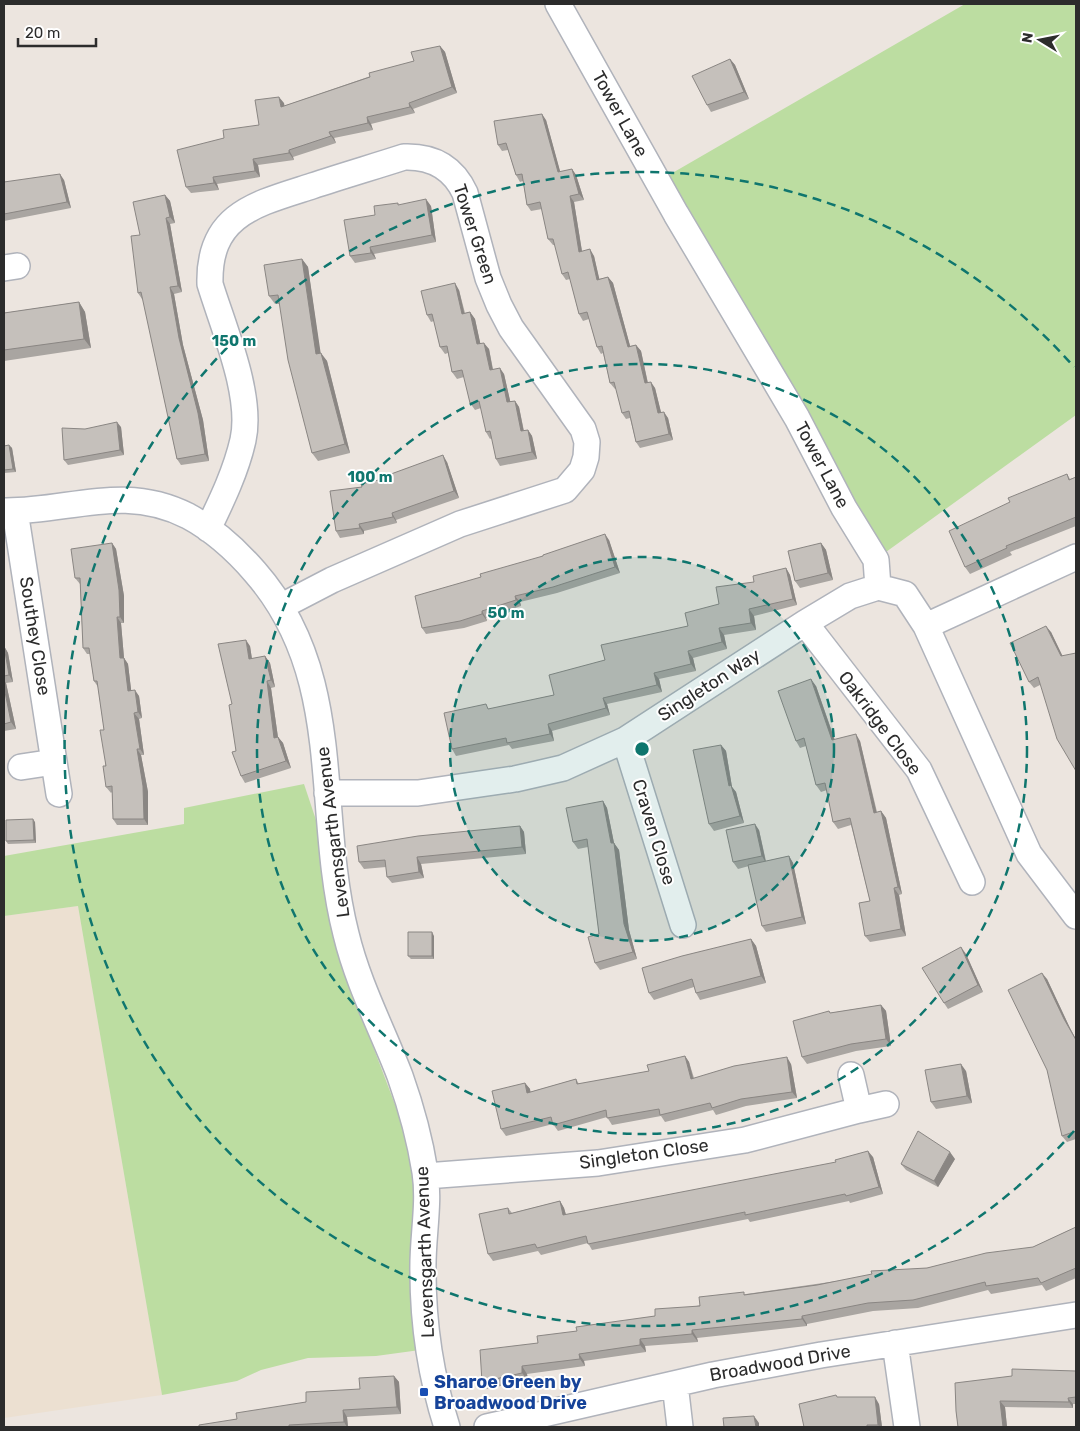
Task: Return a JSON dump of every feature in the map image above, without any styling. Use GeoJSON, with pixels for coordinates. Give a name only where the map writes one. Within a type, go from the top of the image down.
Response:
{"type":"FeatureCollection","features":[{"type":"Feature","properties":{"kind":"street","name":"Tower Lane"},"geometry":{"type":"LineString","coordinates":[[558,4],[676,214],[797,418],[844,508],[876,560],[878,587]]}},
{"type":"Feature","properties":{"kind":"street","name":"Tower Green"},"geometry":{"type":"LineString","coordinates":[[208,529],[231,480],[243,438],[243,392],[210,284],[209,267],[220,234],[230,221],[257,204],[404,157],[416,156],[442,164],[456,176],[465,193],[488,278],[511,328],[583,429],[587,442],[582,470],[565,490],[460,524],[332,580],[282,606]]}},
{"type":"Feature","properties":{"kind":"street","name":"Levensgarth Avenue"},"geometry":{"type":"LineString","coordinates":[[9,511],[80,502],[125,500],[168,508],[188,516],[240,554],[282,606],[304,651],[313,681],[321,727],[336,885],[346,935],[362,986],[401,1078],[418,1135],[426,1176],[423,1269],[424,1309],[436,1393],[447,1427]]}},
{"type":"Feature","properties":{"kind":"street","name":"Southey Close"},"geometry":{"type":"LineString","coordinates":[[9,511],[59,794]]}},
{"type":"Feature","properties":{"kind":"street"},"geometry":{"type":"LineString","coordinates":[[926,626],[1076,557]]}},
{"type":"Feature","properties":{"kind":"street","name":"Singleton Way"},"geometry":{"type":"LineString","coordinates":[[327,793],[418,793],[515,779],[563,768],[625,740],[805,623],[850,596],[878,587]]}},
{"type":"Feature","properties":{"kind":"street"},"geometry":{"type":"LineString","coordinates":[[878,587],[905,594],[926,626],[1029,854],[1076,916]]}},
{"type":"Feature","properties":{"kind":"street","name":"Oakridge Close"},"geometry":{"type":"LineString","coordinates":[[805,623],[919,770],[972,882]]}},
{"type":"Feature","properties":{"kind":"street","name":"Craven Close"},"geometry":{"type":"LineString","coordinates":[[625,740],[683,925]]}},
{"type":"Feature","properties":{"kind":"street"},"geometry":{"type":"LineString","coordinates":[[21,767],[54,762]]}},
{"type":"Feature","properties":{"kind":"street"},"geometry":{"type":"LineString","coordinates":[[851,1075],[859,1110]]}},
{"type":"Feature","properties":{"kind":"street","name":"Singleton Close"},"geometry":{"type":"LineString","coordinates":[[426,1176],[598,1163],[745,1140],[886,1104]]}},
{"type":"Feature","properties":{"kind":"street","name":"Broadwood Drive"},"geometry":{"type":"LineString","coordinates":[[488,1427],[753,1368],[895,1343],[1076,1315]]}},
{"type":"Feature","properties":{"kind":"street"},"geometry":{"type":"LineString","coordinates":[[895,1343],[907,1427]]}},
{"type":"Feature","properties":{"kind":"street"},"geometry":{"type":"LineString","coordinates":[[675,1384],[680,1427]]}},
{"type":"Feature","properties":{"kind":"shaded area"},"geometry":{"type":"Polygon","coordinates":[[[78,906],[162,1395],[4,1418],[4,916],[78,906]]]}},
{"type":"Feature","properties":{"kind":"green space"},"geometry":{"type":"Polygon","coordinates":[[[965,4],[1076,4],[1076,415],[879,557],[662,179],[965,4]]]}},
{"type":"Feature","properties":{"kind":"green space"},"geometry":{"type":"Polygon","coordinates":[[[304,784],[317,823],[337,951],[405,1131],[417,1210],[420,1350],[376,1356],[308,1358],[261,1370],[237,1381],[162,1395],[78,906],[4,916],[4,856],[184,824],[184,808],[304,784]]]}},
{"type":"Feature","properties":{"kind":"building"},"geometry":{"type":"Polygon","coordinates":[[[440,46],[452,87],[409,103],[410,107],[367,117],[368,123],[329,132],[331,136],[289,150],[289,153],[253,159],[255,171],[213,177],[214,183],[186,187],[177,150],[224,138],[223,130],[259,125],[255,100],[279,97],[281,107],[370,77],[369,73],[414,61],[411,52],[440,46]]]}},
{"type":"Feature","properties":{"kind":"building"},"geometry":{"type":"Polygon","coordinates":[[[730,59],[744,92],[707,105],[692,76],[730,59]]]}},
{"type":"Feature","properties":{"kind":"building"},"geometry":{"type":"Polygon","coordinates":[[[542,114],[558,172],[572,169],[579,194],[570,196],[579,252],[590,249],[597,280],[608,277],[628,347],[636,345],[645,383],[651,382],[658,413],[664,412],[669,434],[636,442],[629,411],[622,413],[614,382],[610,383],[602,346],[597,347],[587,312],[579,314],[568,272],[562,274],[553,239],[548,239],[540,202],[527,205],[522,174],[516,175],[506,143],[498,145],[494,121],[542,114]]]}},
{"type":"Feature","properties":{"kind":"building"},"geometry":{"type":"Polygon","coordinates":[[[60,174],[67,202],[4,214],[4,182],[60,174]]]}},
{"type":"Feature","properties":{"kind":"building"},"geometry":{"type":"Polygon","coordinates":[[[165,195],[170,217],[166,218],[178,286],[170,287],[179,338],[198,413],[205,454],[177,459],[141,292],[138,293],[131,236],[140,235],[133,202],[165,195]]]}},
{"type":"Feature","properties":{"kind":"building"},"geometry":{"type":"Polygon","coordinates":[[[426,199],[432,235],[370,247],[371,253],[350,256],[344,220],[375,215],[374,206],[398,203],[398,205],[426,199]]]}},
{"type":"Feature","properties":{"kind":"building"},"geometry":{"type":"Polygon","coordinates":[[[302,259],[316,354],[321,353],[345,444],[312,453],[288,360],[278,295],[269,296],[264,265],[302,259]]]}},
{"type":"Feature","properties":{"kind":"building"},"geometry":{"type":"Polygon","coordinates":[[[455,283],[462,314],[470,312],[477,344],[484,343],[490,370],[500,368],[507,402],[515,401],[521,431],[528,430],[532,452],[496,459],[490,431],[486,432],[479,401],[470,403],[462,370],[452,372],[447,346],[440,347],[432,314],[427,315],[421,291],[455,283]]]}},
{"type":"Feature","properties":{"kind":"building"},"geometry":{"type":"Polygon","coordinates":[[[79,302],[84,339],[4,350],[4,313],[79,302]]]}},
{"type":"Feature","properties":{"kind":"building"},"geometry":{"type":"Polygon","coordinates":[[[117,422],[120,450],[64,460],[62,428],[85,429],[117,422]]]}},
{"type":"Feature","properties":{"kind":"building"},"geometry":{"type":"Polygon","coordinates":[[[9,445],[13,469],[4,470],[4,446],[9,445]]]}},
{"type":"Feature","properties":{"kind":"building"},"geometry":{"type":"Polygon","coordinates":[[[443,455],[454,491],[392,513],[393,517],[359,524],[360,528],[336,531],[330,491],[362,487],[361,484],[392,477],[391,474],[443,455]]]}},
{"type":"Feature","properties":{"kind":"building"},"geometry":{"type":"Polygon","coordinates":[[[1067,474],[1069,480],[1076,477],[1076,517],[1006,546],[1007,548],[965,567],[949,531],[1010,502],[1008,498],[1067,474]]]}},
{"type":"Feature","properties":{"kind":"building"},"geometry":{"type":"Polygon","coordinates":[[[605,534],[615,567],[553,587],[515,596],[516,600],[482,611],[482,614],[460,621],[422,628],[415,596],[481,577],[480,574],[543,556],[605,534]]]}},
{"type":"Feature","properties":{"kind":"building"},"geometry":{"type":"Polygon","coordinates":[[[112,543],[119,590],[120,617],[117,617],[120,658],[124,658],[128,691],[135,690],[138,712],[134,713],[140,749],[137,749],[143,786],[144,819],[113,819],[112,786],[106,787],[103,766],[106,766],[100,730],[104,730],[97,681],[94,681],[89,648],[83,648],[80,578],[75,578],[71,549],[112,543]]]}},
{"type":"Feature","properties":{"kind":"building"},"geometry":{"type":"Polygon","coordinates":[[[821,543],[828,573],[795,581],[788,551],[821,543]]]}},
{"type":"Feature","properties":{"kind":"building"},"geometry":{"type":"Polygon","coordinates":[[[786,568],[793,599],[749,609],[751,623],[719,628],[722,642],[688,651],[691,664],[654,673],[657,685],[603,698],[606,708],[548,724],[550,734],[507,743],[506,738],[452,749],[444,713],[486,704],[488,709],[554,695],[549,675],[605,660],[601,645],[688,626],[685,613],[719,604],[716,587],[754,582],[753,576],[786,568]]]}},
{"type":"Feature","properties":{"kind":"building"},"geometry":{"type":"Polygon","coordinates":[[[1046,626],[1061,656],[1076,653],[1076,771],[1057,739],[1038,677],[1029,682],[1010,643],[1046,626]]]}},
{"type":"Feature","properties":{"kind":"building"},"geometry":{"type":"Polygon","coordinates":[[[246,640],[249,659],[265,656],[271,680],[267,681],[274,738],[278,737],[286,761],[241,776],[232,752],[236,751],[229,705],[232,704],[218,644],[246,640]]]}},
{"type":"Feature","properties":{"kind":"building"},"geometry":{"type":"Polygon","coordinates":[[[4,646],[9,675],[4,676],[4,646]]]}},
{"type":"Feature","properties":{"kind":"building"},"geometry":{"type":"Polygon","coordinates":[[[811,679],[832,740],[856,734],[874,813],[881,811],[898,887],[894,888],[901,929],[865,936],[859,903],[870,901],[850,818],[833,822],[825,783],[816,785],[804,738],[796,741],[778,691],[811,679]]]}},
{"type":"Feature","properties":{"kind":"building"},"geometry":{"type":"Polygon","coordinates":[[[4,687],[11,722],[4,724],[4,687]]]}},
{"type":"Feature","properties":{"kind":"building"},"geometry":{"type":"Polygon","coordinates":[[[721,745],[729,786],[731,785],[740,816],[709,824],[693,750],[721,745]]]}},
{"type":"Feature","properties":{"kind":"building"},"geometry":{"type":"Polygon","coordinates":[[[603,801],[611,843],[614,843],[624,924],[633,952],[595,963],[588,937],[599,934],[587,839],[573,842],[566,808],[603,801]]]}},
{"type":"Feature","properties":{"kind":"building"},"geometry":{"type":"Polygon","coordinates":[[[33,819],[34,840],[6,841],[6,820],[33,819]]]}},
{"type":"Feature","properties":{"kind":"building"},"geometry":{"type":"Polygon","coordinates":[[[755,824],[762,856],[733,862],[726,830],[755,824]]]}},
{"type":"Feature","properties":{"kind":"building"},"geometry":{"type":"Polygon","coordinates":[[[520,826],[522,847],[417,857],[419,872],[387,877],[385,860],[359,862],[357,846],[418,836],[520,826]]]}},
{"type":"Feature","properties":{"kind":"building"},"geometry":{"type":"Polygon","coordinates":[[[789,856],[802,917],[762,926],[748,865],[789,856]]]}},
{"type":"Feature","properties":{"kind":"building"},"geometry":{"type":"Polygon","coordinates":[[[408,932],[432,932],[432,956],[408,956],[408,932]]]}},
{"type":"Feature","properties":{"kind":"building"},"geometry":{"type":"Polygon","coordinates":[[[751,939],[761,976],[696,993],[692,979],[649,993],[642,968],[751,939]]]}},
{"type":"Feature","properties":{"kind":"building"},"geometry":{"type":"Polygon","coordinates":[[[961,947],[978,985],[944,1003],[922,968],[961,947]]]}},
{"type":"Feature","properties":{"kind":"building"},"geometry":{"type":"Polygon","coordinates":[[[1042,973],[1076,1040],[1076,1131],[1062,1136],[1047,1070],[1008,990],[1042,973]]]}},
{"type":"Feature","properties":{"kind":"building"},"geometry":{"type":"Polygon","coordinates":[[[881,1005],[886,1039],[851,1044],[802,1057],[793,1021],[829,1011],[830,1013],[881,1005]]]}},
{"type":"Feature","properties":{"kind":"building"},"geometry":{"type":"Polygon","coordinates":[[[685,1056],[691,1079],[734,1066],[787,1057],[792,1092],[741,1099],[712,1108],[710,1103],[660,1115],[659,1109],[607,1118],[606,1110],[553,1125],[551,1117],[501,1129],[492,1091],[525,1083],[527,1093],[576,1079],[577,1084],[649,1071],[647,1065],[685,1056]]]}},
{"type":"Feature","properties":{"kind":"building"},"geometry":{"type":"Polygon","coordinates":[[[961,1064],[967,1096],[931,1102],[925,1070],[961,1064]]]}},
{"type":"Feature","properties":{"kind":"building"},"geometry":{"type":"Polygon","coordinates":[[[918,1131],[950,1152],[934,1181],[901,1164],[918,1131]]]}},
{"type":"Feature","properties":{"kind":"building"},"geometry":{"type":"Polygon","coordinates":[[[868,1151],[879,1187],[846,1196],[845,1194],[745,1215],[745,1212],[588,1244],[586,1236],[537,1248],[535,1244],[488,1254],[479,1214],[508,1208],[509,1214],[560,1201],[563,1215],[836,1162],[835,1160],[868,1151]]]}},
{"type":"Feature","properties":{"kind":"building"},"geometry":{"type":"Polygon","coordinates":[[[1076,1227],[1076,1268],[1041,1283],[1038,1278],[986,1286],[985,1282],[913,1300],[868,1303],[802,1316],[802,1319],[692,1330],[692,1334],[640,1339],[640,1345],[579,1354],[580,1359],[522,1366],[522,1373],[482,1382],[480,1350],[538,1343],[537,1336],[577,1331],[576,1327],[655,1316],[655,1309],[700,1306],[699,1297],[744,1292],[744,1295],[817,1285],[872,1274],[871,1271],[927,1268],[986,1253],[1033,1247],[1076,1227]]]}},
{"type":"Feature","properties":{"kind":"building"},"geometry":{"type":"Polygon","coordinates":[[[1012,1369],[1076,1371],[1076,1397],[1068,1398],[1069,1402],[1000,1401],[1003,1427],[958,1427],[955,1383],[1012,1376],[1012,1369]]]}},
{"type":"Feature","properties":{"kind":"building"},"geometry":{"type":"Polygon","coordinates":[[[394,1376],[397,1407],[343,1410],[344,1422],[289,1425],[289,1427],[199,1427],[199,1425],[237,1419],[236,1413],[306,1402],[306,1392],[360,1389],[359,1378],[394,1376]]]}},
{"type":"Feature","properties":{"kind":"building"},"geometry":{"type":"Polygon","coordinates":[[[836,1395],[837,1397],[875,1397],[878,1425],[867,1425],[867,1427],[804,1427],[799,1404],[836,1395]]]}},
{"type":"Feature","properties":{"kind":"building"},"geometry":{"type":"Polygon","coordinates":[[[754,1416],[756,1427],[724,1427],[723,1418],[754,1416]]]}},
{"type":"Feature","properties":{"kind":"place","name":"Sharoe Green by Broadwood Drive"},"geometry":{"type":"Point","coordinates":[424,1392]}}]}
